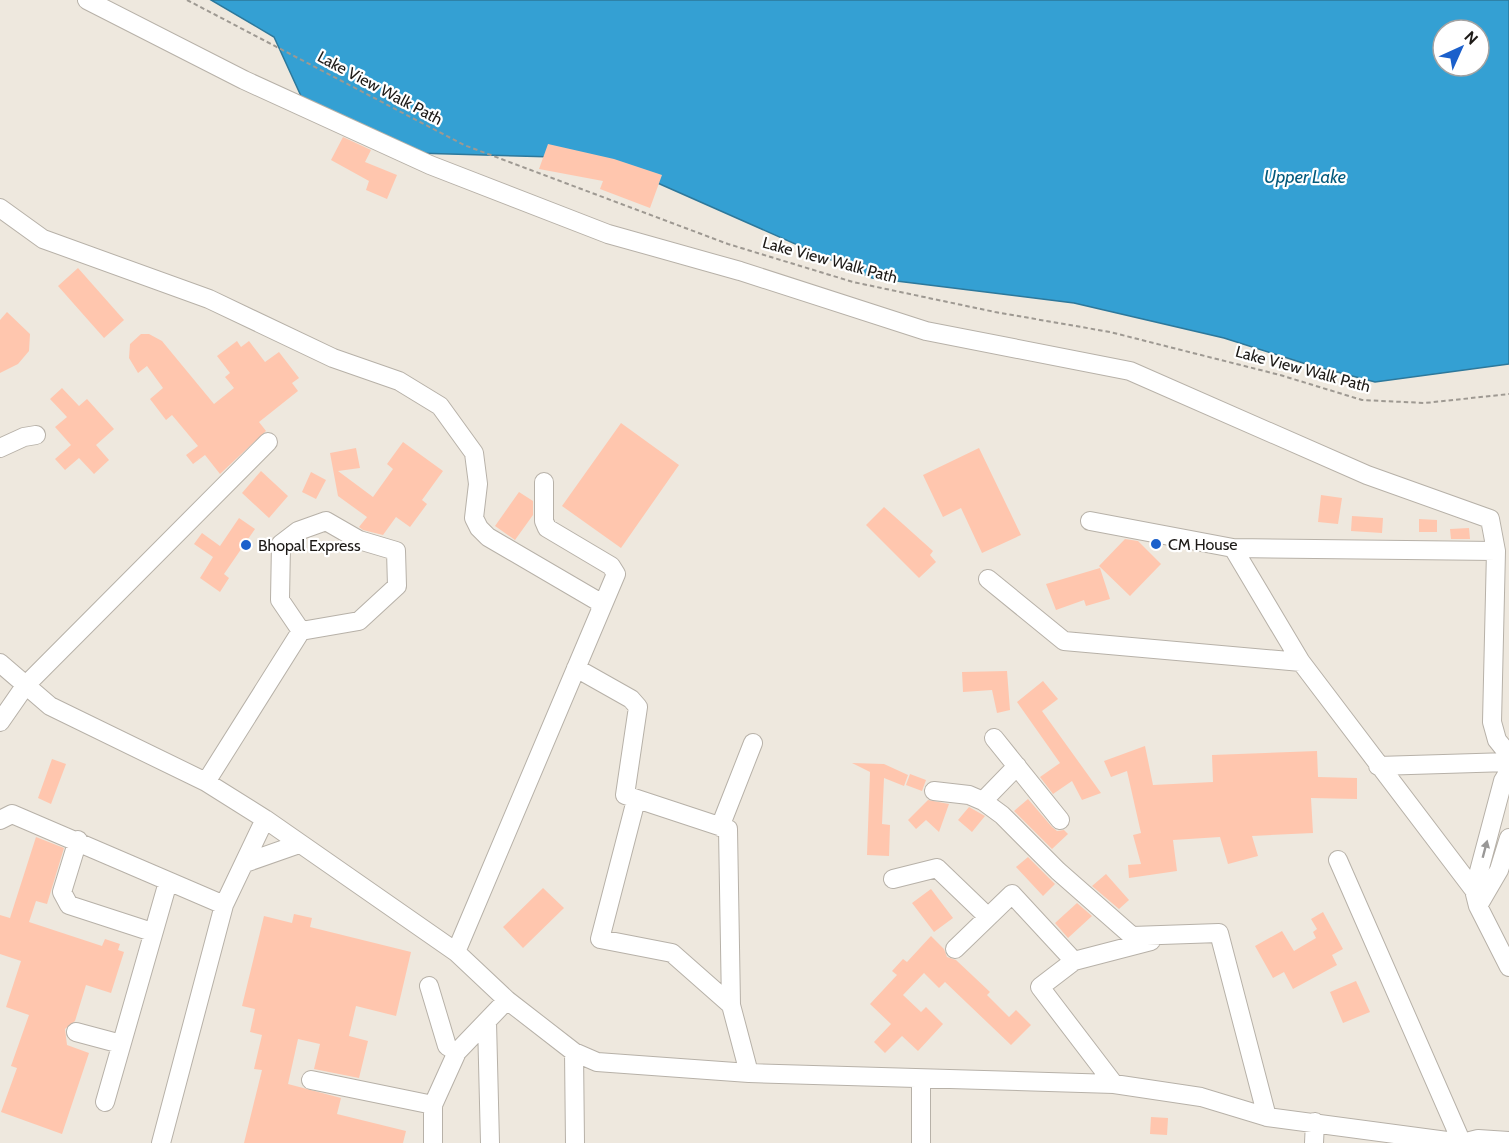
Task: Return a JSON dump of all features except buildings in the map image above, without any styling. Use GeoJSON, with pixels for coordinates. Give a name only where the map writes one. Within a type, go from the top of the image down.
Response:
{"type":"FeatureCollection","features":[{"type":"Feature","properties":{"kind":"street"},"geometry":{"type":"LineString","coordinates":[[87,0],[244,80],[430,165],[608,234],[740,271],[926,331],[1130,371],[1367,475],[1490,519],[1496,551],[1492,722],[1497,740],[1509,754]]}},
{"type":"Feature","properties":{"kind":"street"},"geometry":{"type":"LineString","coordinates":[[0,208],[43,239],[209,299],[333,358],[399,381],[440,406],[474,453],[478,484],[474,518],[478,528],[488,537],[601,603],[600,607]]}},
{"type":"Feature","properties":{"kind":"street"},"geometry":{"type":"LineString","coordinates":[[0,448],[24,437],[36,435]]}},
{"type":"Feature","properties":{"kind":"street"},"geometry":{"type":"LineString","coordinates":[[0,722],[25,686],[268,442]]}},
{"type":"Feature","properties":{"kind":"street"},"geometry":{"type":"LineString","coordinates":[[456,952],[600,607],[615,579],[615,570],[547,528],[544,521],[544,482]]}},
{"type":"Feature","properties":{"kind":"street"},"geometry":{"type":"LineString","coordinates":[[206,782],[301,631],[359,621],[396,586],[396,551],[358,540],[326,521],[298,531],[289,537],[281,544],[280,600],[301,631]]}},
{"type":"Feature","properties":{"kind":"street"},"geometry":{"type":"LineString","coordinates":[[1090,521],[1233,548],[1496,551]]}},
{"type":"Feature","properties":{"kind":"street"},"geometry":{"type":"LineString","coordinates":[[1233,548],[1301,662],[1476,898],[1509,967]]}},
{"type":"Feature","properties":{"kind":"street"},"geometry":{"type":"LineString","coordinates":[[988,579],[1064,641],[1301,662]]}},
{"type":"Feature","properties":{"kind":"street"},"geometry":{"type":"LineString","coordinates":[[0,663],[50,706],[206,782],[265,819],[456,952],[507,1000],[574,1052],[597,1062],[749,1073],[921,1080],[1114,1084],[1201,1097],[1267,1117],[1472,1142],[1509,1141]]}},
{"type":"Feature","properties":{"kind":"street"},"geometry":{"type":"LineString","coordinates":[[576,668],[638,706],[625,795],[728,829],[731,1005],[749,1073]]}},
{"type":"Feature","properties":{"kind":"street"},"geometry":{"type":"LineString","coordinates":[[994,738],[1060,820]]}},
{"type":"Feature","properties":{"kind":"street"},"geometry":{"type":"LineString","coordinates":[[720,827],[753,743]]}},
{"type":"Feature","properties":{"kind":"street"},"geometry":{"type":"LineString","coordinates":[[1378,766],[1509,762]]}},
{"type":"Feature","properties":{"kind":"street"},"geometry":{"type":"LineString","coordinates":[[983,801],[1017,766]]}},
{"type":"Feature","properties":{"kind":"street"},"geometry":{"type":"LineString","coordinates":[[1476,898],[1503,781],[1509,771]]}},
{"type":"Feature","properties":{"kind":"street"},"geometry":{"type":"LineString","coordinates":[[934,791],[969,795],[983,801],[1002,815],[1058,871],[1132,936],[1219,933],[1267,1117]]}},
{"type":"Feature","properties":{"kind":"street"},"geometry":{"type":"LineString","coordinates":[[636,800],[600,939],[672,954],[731,1005]]}},
{"type":"Feature","properties":{"kind":"street"},"geometry":{"type":"LineString","coordinates":[[0,820],[12,814],[78,840],[168,882],[224,904]]}},
{"type":"Feature","properties":{"kind":"street"},"geometry":{"type":"LineString","coordinates":[[161,1143],[224,904],[265,819]]}},
{"type":"Feature","properties":{"kind":"street"},"geometry":{"type":"LineString","coordinates":[[1476,898],[1499,870],[1509,838]]}},
{"type":"Feature","properties":{"kind":"street"},"geometry":{"type":"LineString","coordinates":[[78,840],[63,892],[69,905],[152,932]]}},
{"type":"Feature","properties":{"kind":"street"},"geometry":{"type":"LineString","coordinates":[[244,863],[299,844]]}},
{"type":"Feature","properties":{"kind":"street"},"geometry":{"type":"LineString","coordinates":[[1338,860],[1472,1142]]}},
{"type":"Feature","properties":{"kind":"street"},"geometry":{"type":"LineString","coordinates":[[893,879],[938,868],[988,917]]}},
{"type":"Feature","properties":{"kind":"street"},"geometry":{"type":"LineString","coordinates":[[105,1102],[168,882]]}},
{"type":"Feature","properties":{"kind":"street"},"geometry":{"type":"LineString","coordinates":[[955,949],[1012,894],[1074,962]]}},
{"type":"Feature","properties":{"kind":"street"},"geometry":{"type":"LineString","coordinates":[[1114,1084],[1040,987],[1074,962],[1176,935]]}},
{"type":"Feature","properties":{"kind":"street"},"geometry":{"type":"LineString","coordinates":[[429,986],[447,1046],[457,1052]]}},
{"type":"Feature","properties":{"kind":"street"},"geometry":{"type":"LineString","coordinates":[[433,1143],[433,1105],[457,1052],[507,1000]]}},
{"type":"Feature","properties":{"kind":"street"},"geometry":{"type":"LineString","coordinates":[[487,1022],[490,1143]]}},
{"type":"Feature","properties":{"kind":"street"},"geometry":{"type":"LineString","coordinates":[[76,1032],[121,1044]]}},
{"type":"Feature","properties":{"kind":"street"},"geometry":{"type":"LineString","coordinates":[[574,1052],[575,1143]]}},
{"type":"Feature","properties":{"kind":"street"},"geometry":{"type":"LineString","coordinates":[[311,1080],[433,1105]]}},
{"type":"Feature","properties":{"kind":"street"},"geometry":{"type":"LineString","coordinates":[[921,1080],[921,1143]]}},
{"type":"Feature","properties":{"kind":"street"},"geometry":{"type":"LineString","coordinates":[[1314,1143],[1316,1122]]}},
{"type":"Feature","properties":{"kind":"path","name":"Lake View Walk Path"},"geometry":{"type":"LineString","coordinates":[[186,0],[464,145],[728,244],[853,282],[995,312],[1110,332],[1280,375],[1362,400],[1425,403],[1509,394]]}},
{"type":"Feature","properties":{"kind":"water","name":"Upper Lake"},"geometry":{"type":"Polygon","coordinates":[[[211,0],[1509,0],[1509,364],[1375,382],[1303,363],[1224,338],[1074,303],[872,278],[653,181],[592,158],[415,153],[301,96],[274,37],[211,0]]]}},
{"type":"Feature","properties":{"kind":"place","name":"CM House"},"geometry":{"type":"Point","coordinates":[1156,544]}},
{"type":"Feature","properties":{"kind":"place","name":"Bhopal Express"},"geometry":{"type":"Point","coordinates":[246,545]}}]}
